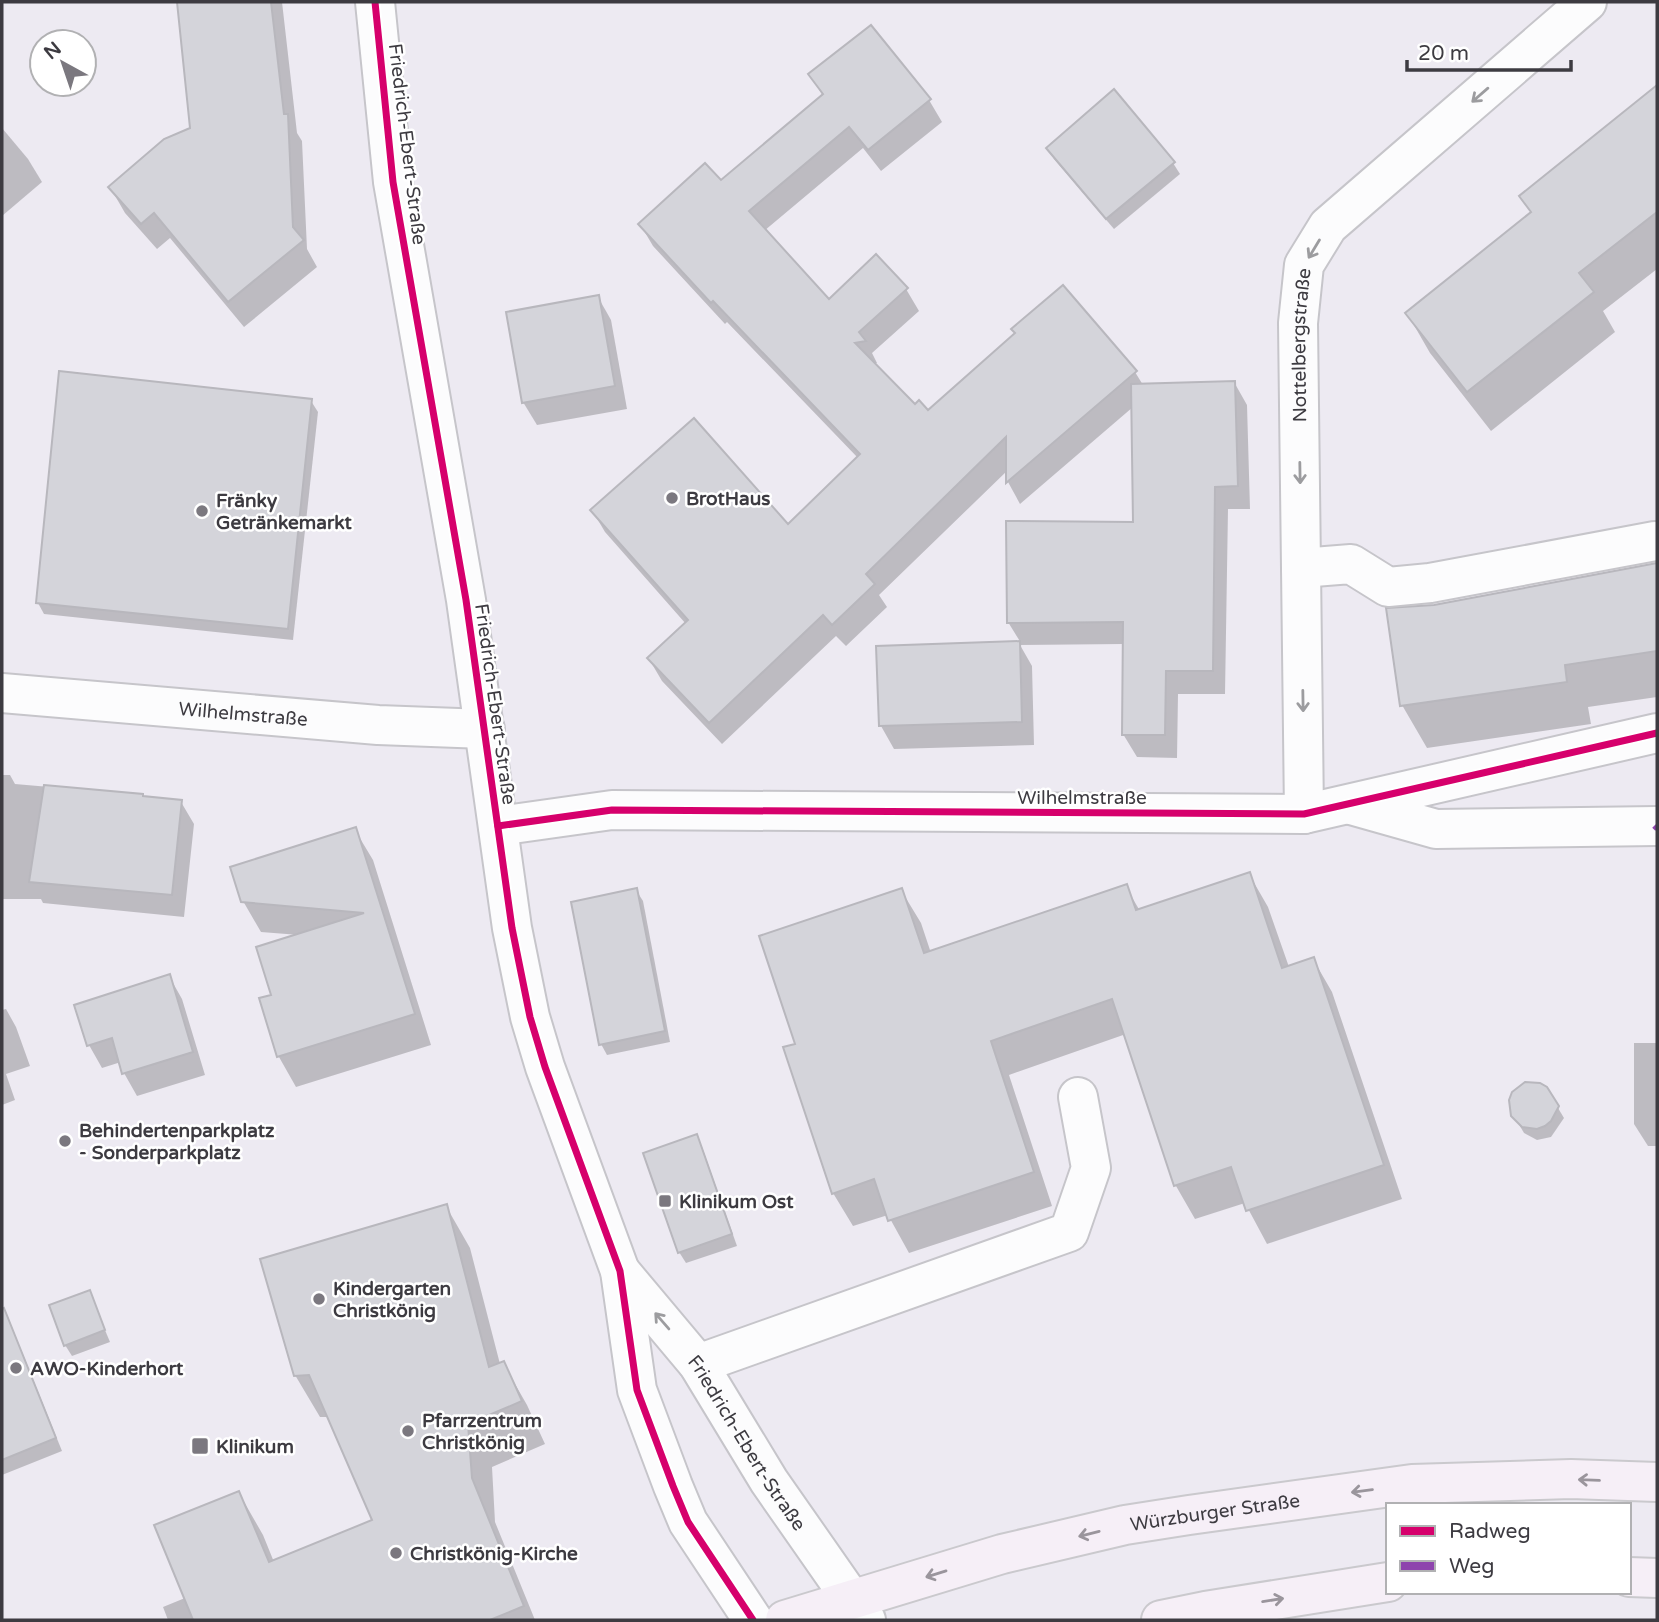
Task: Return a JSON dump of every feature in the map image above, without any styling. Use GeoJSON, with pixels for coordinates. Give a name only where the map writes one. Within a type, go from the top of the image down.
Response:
{"type":"FeatureCollection","features":[{"type":"Feature","properties":{"kind":"main road","name":"Würzburger Straße"},"geometry":{"type":"LineString","coordinates":[[785,1620],[859,1610],[1002,1554],[1125,1525],[1412,1484],[1571,1479],[1657,1482]]}},
{"type":"Feature","properties":{"kind":"main road"},"geometry":{"type":"LineString","coordinates":[[1631,1577],[1657,1578]]}},
{"type":"Feature","properties":{"kind":"main road"},"geometry":{"type":"LineString","coordinates":[[1161,1620],[1201,1616],[1386,1582]]}},
{"type":"Feature","properties":{"kind":"street","name":"Friedrich-Ebert-Straße"},"geometry":{"type":"LineString","coordinates":[[375,2],[393,181],[466,600],[512,928],[530,1017],[545,1067],[620,1271],[638,1390],[673,1486],[688,1522],[753,1620]]}},
{"type":"Feature","properties":{"kind":"street","name":"Nottelbergstraße"},"geometry":{"type":"LineString","coordinates":[[1304,814],[1298,323],[1304,265],[1328,226],[1587,2]]}},
{"type":"Feature","properties":{"kind":"street"},"geometry":{"type":"LineString","coordinates":[[1301,568],[1351,564],[1388,587],[1430,583],[1655,541]]}},
{"type":"Feature","properties":{"kind":"street","name":"Wilhelmstraße"},"geometry":{"type":"LineString","coordinates":[[2,694],[378,725],[485,729]]}},
{"type":"Feature","properties":{"kind":"street","name":"Wilhelmstraße"},"geometry":{"type":"LineString","coordinates":[[498,826],[612,810],[1304,814],[1657,733]]}},
{"type":"Feature","properties":{"kind":"street"},"geometry":{"type":"LineString","coordinates":[[1347,803],[1436,829],[1657,825]]}},
{"type":"Feature","properties":{"kind":"street"},"geometry":{"type":"LineString","coordinates":[[698,1364],[1069,1232],[1090,1168],[1078,1097]]}},
{"type":"Feature","properties":{"kind":"street","name":"Friedrich-Ebert-Straße"},"geometry":{"type":"LineString","coordinates":[[620,1271],[698,1364],[769,1481],[859,1610]]}},
{"type":"Feature","properties":{"kind":"building"},"geometry":{"type":"Polygon","coordinates":[[[177,2],[271,2],[284,114],[288,114],[293,227],[304,240],[228,302],[154,213],[141,224],[108,187],[164,139],[190,128],[177,2]]]}},
{"type":"Feature","properties":{"kind":"building"},"geometry":{"type":"Polygon","coordinates":[[[871,25],[931,99],[868,150],[849,127],[749,211],[829,299],[876,254],[908,288],[859,332],[866,341],[855,343],[915,404],[919,400],[928,410],[1015,333],[1011,329],[1063,285],[1137,371],[1006,483],[1006,437],[866,574],[875,584],[832,625],[823,615],[709,723],[647,658],[688,620],[590,510],[694,418],[788,524],[860,454],[713,301],[711,303],[638,224],[705,163],[721,180],[823,94],[808,74],[871,25]]]}},
{"type":"Feature","properties":{"kind":"building"},"geometry":{"type":"Polygon","coordinates":[[[1657,85],[1657,212],[1579,273],[1594,292],[1467,392],[1405,313],[1531,212],[1519,196],[1657,85]]]}},
{"type":"Feature","properties":{"kind":"building"},"geometry":{"type":"Polygon","coordinates":[[[1114,89],[1175,162],[1106,219],[1046,148],[1114,89]]]}},
{"type":"Feature","properties":{"kind":"building"},"geometry":{"type":"Polygon","coordinates":[[[599,295],[615,386],[522,403],[506,312],[599,295]]]}},
{"type":"Feature","properties":{"kind":"building"},"geometry":{"type":"Polygon","coordinates":[[[59,371],[312,399],[288,629],[36,603],[59,371]]]}},
{"type":"Feature","properties":{"kind":"building"},"geometry":{"type":"Polygon","coordinates":[[[1235,381],[1238,486],[1215,487],[1213,671],[1166,671],[1165,735],[1122,735],[1123,622],[1007,623],[1006,521],[1133,522],[1131,384],[1235,381]]]}},
{"type":"Feature","properties":{"kind":"building"},"geometry":{"type":"Polygon","coordinates":[[[1657,563],[1657,651],[1565,665],[1567,682],[1400,706],[1386,608],[1434,605],[1657,563]]]}},
{"type":"Feature","properties":{"kind":"building"},"geometry":{"type":"Polygon","coordinates":[[[1020,641],[1022,722],[879,726],[876,646],[1020,641]]]}},
{"type":"Feature","properties":{"kind":"building"},"geometry":{"type":"Polygon","coordinates":[[[44,785],[182,800],[172,895],[29,882],[44,785]]]}},
{"type":"Feature","properties":{"kind":"building"},"geometry":{"type":"Polygon","coordinates":[[[356,827],[415,1014],[277,1057],[259,998],[271,995],[256,947],[364,913],[241,902],[230,867],[356,827]]]}},
{"type":"Feature","properties":{"kind":"building"},"geometry":{"type":"Polygon","coordinates":[[[1250,872],[1282,968],[1314,957],[1384,1165],[1246,1211],[1231,1167],[1174,1186],[1112,999],[991,1041],[1034,1172],[888,1221],[874,1179],[832,1194],[783,1047],[795,1044],[759,936],[902,888],[924,953],[1127,884],[1136,910],[1250,872]]]}},
{"type":"Feature","properties":{"kind":"building"},"geometry":{"type":"Polygon","coordinates":[[[637,888],[665,1031],[599,1045],[571,902],[637,888]]]}},
{"type":"Feature","properties":{"kind":"building"},"geometry":{"type":"Polygon","coordinates":[[[170,974],[193,1052],[122,1074],[112,1038],[87,1046],[74,1005],[170,974]]]}},
{"type":"Feature","properties":{"kind":"building"},"geometry":{"type":"Polygon","coordinates":[[[1525,1082],[1540,1083],[1547,1087],[1559,1106],[1551,1121],[1537,1129],[1522,1127],[1511,1116],[1509,1100],[1512,1092],[1525,1082]]]}},
{"type":"Feature","properties":{"kind":"building"},"geometry":{"type":"Polygon","coordinates":[[[697,1134],[732,1234],[678,1253],[643,1153],[697,1134]]]}},
{"type":"Feature","properties":{"kind":"building"},"geometry":{"type":"Polygon","coordinates":[[[447,1204],[489,1367],[504,1361],[522,1401],[468,1424],[472,1478],[524,1606],[490,1620],[193,1620],[154,1525],[239,1491],[269,1562],[372,1520],[309,1375],[294,1376],[260,1259],[447,1204]]]}},
{"type":"Feature","properties":{"kind":"building"},"geometry":{"type":"Polygon","coordinates":[[[90,1290],[105,1330],[64,1346],[49,1305],[90,1290]]]}},
{"type":"Feature","properties":{"kind":"building"},"geometry":{"type":"Polygon","coordinates":[[[4,1308],[56,1438],[2,1460],[2,1309],[4,1308]]]}},
{"type":"Feature","properties":{"kind":"marked path"},"geometry":{"type":"LineString","coordinates":[[1654,826],[1657,829]]}},
{"type":"Feature","properties":{"kind":"cycle path"},"geometry":{"type":"LineString","coordinates":[[375,2],[393,182],[466,600],[512,928],[530,1017],[545,1067],[620,1271],[637,1390],[688,1522],[753,1620]]}},
{"type":"Feature","properties":{"kind":"cycle path"},"geometry":{"type":"LineString","coordinates":[[498,826],[612,810],[1304,814],[1657,733]]}},
{"type":"Feature","properties":{"kind":"place","name":"BrotHaus"},"geometry":{"type":"Point","coordinates":[672,498]}},
{"type":"Feature","properties":{"kind":"place","name":"Fränky Getränkemarkt"},"geometry":{"type":"Point","coordinates":[202,511]}},
{"type":"Feature","properties":{"kind":"place","name":"Behindertenparkplatz - Sonderparkplatz"},"geometry":{"type":"Point","coordinates":[65,1141]}},
{"type":"Feature","properties":{"kind":"place","name":"Klinikum Ost"},"geometry":{"type":"Point","coordinates":[665,1201]}},
{"type":"Feature","properties":{"kind":"place","name":"Kindergarten Christkönig"},"geometry":{"type":"Point","coordinates":[319,1299]}},
{"type":"Feature","properties":{"kind":"place","name":"AWO-Kinderhort"},"geometry":{"type":"Point","coordinates":[16,1368]}},
{"type":"Feature","properties":{"kind":"place","name":"Pfarrzentrum Christkönig"},"geometry":{"type":"Point","coordinates":[408,1431]}},
{"type":"Feature","properties":{"kind":"place","name":"Klinikum"},"geometry":{"type":"Point","coordinates":[200,1446]}},
{"type":"Feature","properties":{"kind":"place","name":"Christkönig-Kirche"},"geometry":{"type":"Point","coordinates":[396,1553]}}]}
